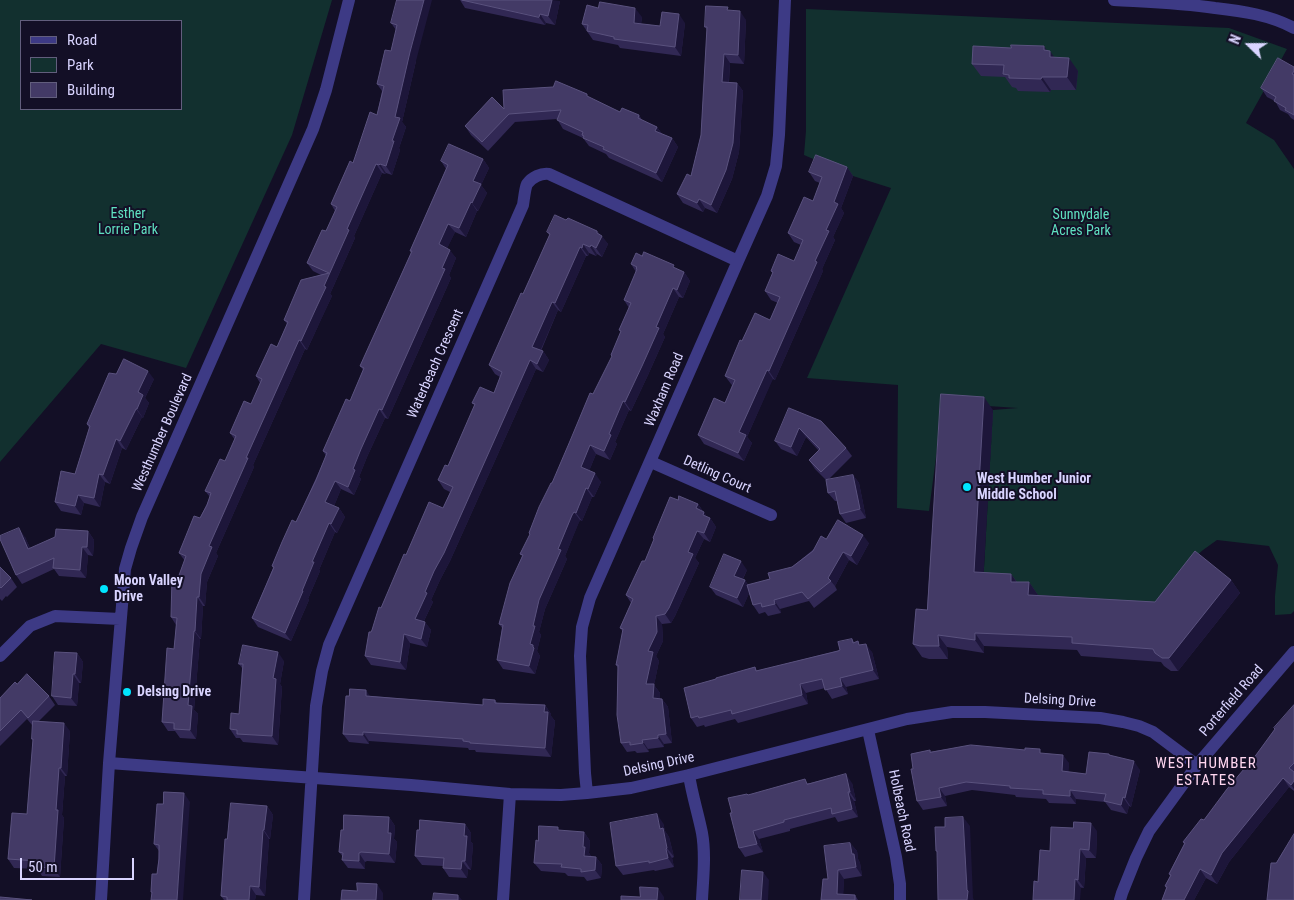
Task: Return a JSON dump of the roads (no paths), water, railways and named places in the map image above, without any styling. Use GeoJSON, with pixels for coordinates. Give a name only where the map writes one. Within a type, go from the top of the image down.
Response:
{"type":"FeatureCollection","features":[{"type":"Feature","properties":{"kind":"street","name":"Westhumber Boulevard"},"geometry":{"type":"LineString","coordinates":[[101,900],[109,763],[125,569],[142,517],[313,129],[326,90],[349,0]]}},
{"type":"Feature","properties":{"kind":"street","name":"Waxham Road"},"geometry":{"type":"LineString","coordinates":[[587,793],[580,656],[582,627],[590,598],[767,196],[776,166],[779,135],[785,0]]}},
{"type":"Feature","properties":{"kind":"street"},"geometry":{"type":"LineString","coordinates":[[1114,0],[1178,2],[1259,14],[1294,28]]}},
{"type":"Feature","properties":{"kind":"street","name":"Waterbeach Crescent"},"geometry":{"type":"LineString","coordinates":[[304,900],[316,706],[329,645],[523,205],[527,185],[542,173],[549,174],[738,261]]}},
{"type":"Feature","properties":{"kind":"street","name":"Detling Court"},"geometry":{"type":"LineString","coordinates":[[650,462],[771,515]]}},
{"type":"Feature","properties":{"kind":"street"},"geometry":{"type":"LineString","coordinates":[[0,656],[30,626],[55,616],[120,618]]}},
{"type":"Feature","properties":{"kind":"street","name":"Porterfield Road"},"geometry":{"type":"LineString","coordinates":[[1120,900],[1136,858],[1149,831],[1197,765],[1294,652]]}},
{"type":"Feature","properties":{"kind":"street","name":"Delsing Drive"},"geometry":{"type":"LineString","coordinates":[[109,763],[510,794],[561,795],[631,788],[907,719],[952,712],[985,712],[1100,718],[1123,722],[1152,732],[1197,765]]}},
{"type":"Feature","properties":{"kind":"street","name":"Holbeach Road"},"geometry":{"type":"LineString","coordinates":[[868,730],[896,857],[900,900]]}},
{"type":"Feature","properties":{"kind":"street"},"geometry":{"type":"LineString","coordinates":[[689,775],[702,834],[704,870],[702,900]]}},
{"type":"Feature","properties":{"kind":"street"},"geometry":{"type":"LineString","coordinates":[[503,900],[510,794]]}},
{"type":"Feature","properties":{"kind":"place","name":"West Humber Junior Middle School"},"geometry":{"type":"Point","coordinates":[967,487]}},
{"type":"Feature","properties":{"kind":"place","name":"Moon Valley Drive"},"geometry":{"type":"Point","coordinates":[104,589]}},
{"type":"Feature","properties":{"kind":"place","name":"Delsing Drive"},"geometry":{"type":"Point","coordinates":[127,692]}},
{"type":"Feature","properties":{"kind":"district","name":"WEST HUMBER ESTATES"},"geometry":{"type":"Point","coordinates":[1206,772]}},
{"type":"Feature","properties":{"kind":"park label","name":"Esther Lorrie Park"},"geometry":{"type":"Point","coordinates":[128,222]}},
{"type":"Feature","properties":{"kind":"park label","name":"Sunnydale Acres Park"},"geometry":{"type":"Point","coordinates":[1081,224]}}]}
